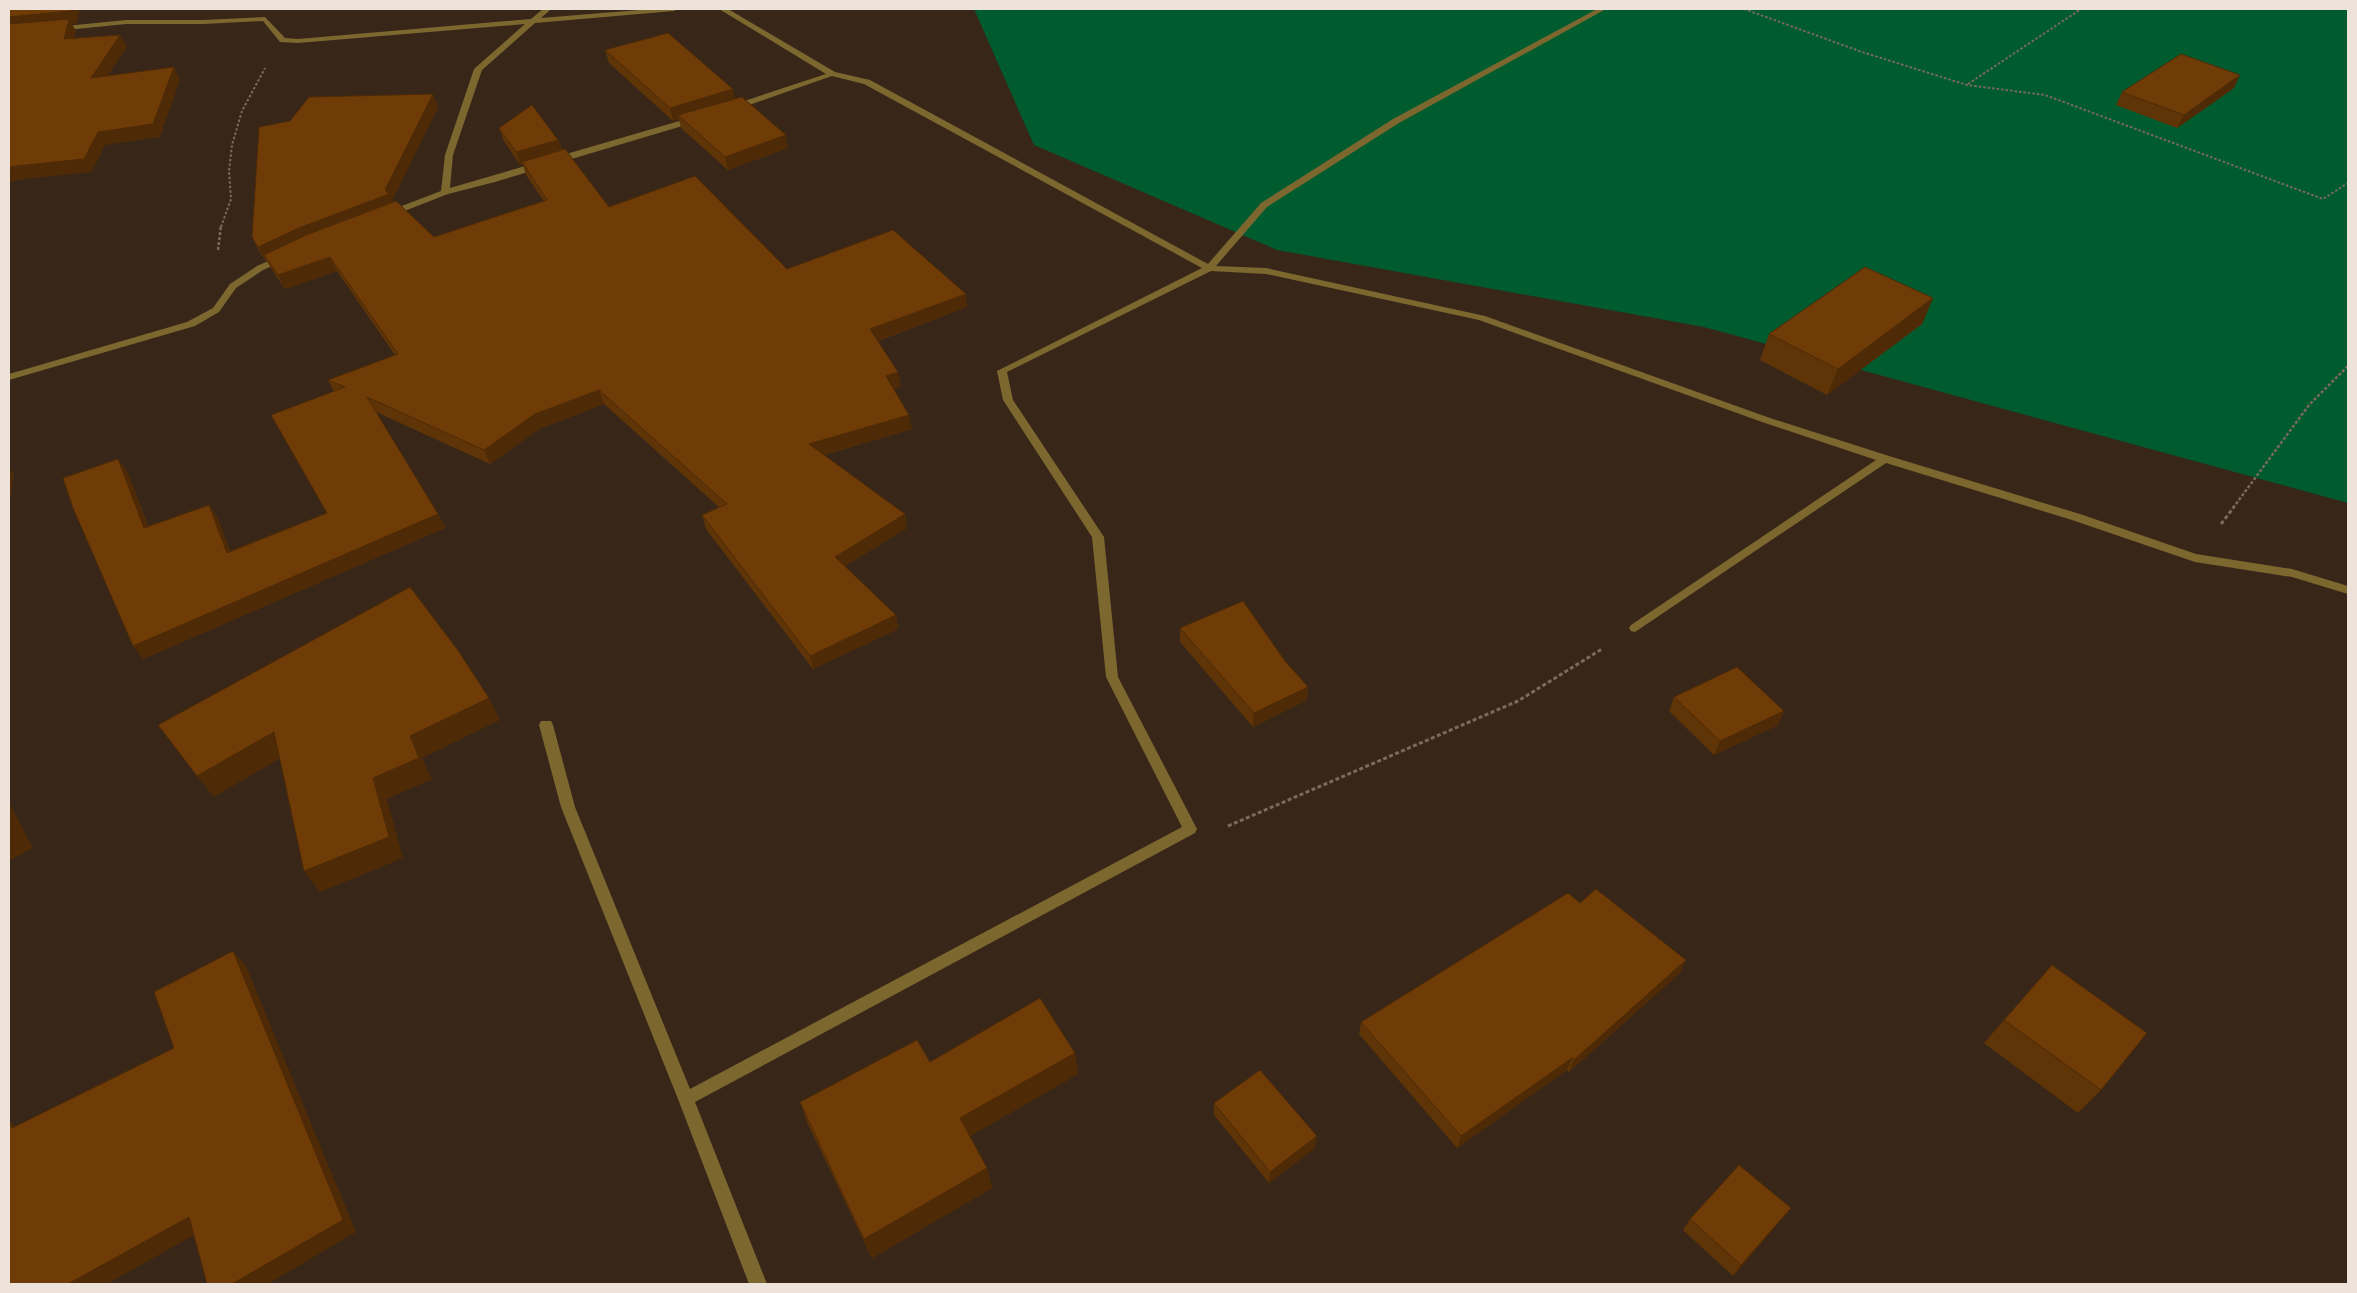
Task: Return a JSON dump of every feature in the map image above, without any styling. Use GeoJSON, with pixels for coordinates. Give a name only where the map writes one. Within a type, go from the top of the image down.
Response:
{"type":"FeatureCollection","features":[{"type":"Feature","properties":{"kind":"street"},"geometry":{"type":"LineString","coordinates":[[262,9],[265,19],[283,40],[298,41],[535,19],[674,9]]}},
{"type":"Feature","properties":{"kind":"street"},"geometry":{"type":"LineString","coordinates":[[445,192],[449,155],[478,69],[547,9]]}},
{"type":"Feature","properties":{"kind":"street"},"geometry":{"type":"LineString","coordinates":[[723,9],[832,74],[867,82],[1209,268],[1266,271],[1482,318],[1766,420],[2076,517],[2196,558],[2292,573],[2348,590]]}},
{"type":"Feature","properties":{"kind":"street"},"geometry":{"type":"LineString","coordinates":[[686,1099],[1190,829],[1112,677],[1098,537],[1008,400],[1002,371],[1209,268],[1264,205],[1396,120],[1602,9]]}},
{"type":"Feature","properties":{"kind":"street"},"geometry":{"type":"LineString","coordinates":[[48,30],[126,22],[203,22],[265,19]]}},
{"type":"Feature","properties":{"kind":"street"},"geometry":{"type":"LineString","coordinates":[[382,217],[445,192],[492,180],[713,114],[832,74]]}},
{"type":"Feature","properties":{"kind":"street"},"geometry":{"type":"LineString","coordinates":[[9,377],[191,324],[216,310],[233,286],[260,268],[293,253]]}},
{"type":"Feature","properties":{"kind":"street"},"geometry":{"type":"LineString","coordinates":[[1635,628],[1886,459]]}},
{"type":"Feature","properties":{"kind":"street"},"geometry":{"type":"LineString","coordinates":[[546,725],[568,807],[686,1099],[758,1284]]}},
{"type":"Feature","properties":{"kind":"path"},"geometry":{"type":"LineString","coordinates":[[1744,9],[1862,52],[1967,84],[2045,95],[2323,199],[2348,183]]}},
{"type":"Feature","properties":{"kind":"path"},"geometry":{"type":"LineString","coordinates":[[1967,84],[2082,9]]}},
{"type":"Feature","properties":{"kind":"path"},"geometry":{"type":"LineString","coordinates":[[233,286],[214,274],[221,226],[231,199],[229,171],[232,145],[242,111],[283,40]]}},
{"type":"Feature","properties":{"kind":"path"},"geometry":{"type":"LineString","coordinates":[[2196,558],[2310,406],[2348,366]]}},
{"type":"Feature","properties":{"kind":"path"},"geometry":{"type":"LineString","coordinates":[[1190,829],[1230,826],[1518,701],[1635,628]]}},
{"type":"Feature","properties":{"kind":"green space"},"geometry":{"type":"Polygon","coordinates":[[[974,9],[2348,9],[2348,503],[1704,327],[1277,250],[1034,145],[974,9]]]}},
{"type":"Feature","properties":{"kind":"building"},"geometry":{"type":"Polygon","coordinates":[[[9,9],[71,9],[70,11],[9,17],[9,9]]]}},
{"type":"Feature","properties":{"kind":"building"},"geometry":{"type":"Polygon","coordinates":[[[69,19],[64,39],[120,35],[91,78],[174,67],[153,124],[98,132],[84,159],[9,167],[9,24],[69,19]]]}},
{"type":"Feature","properties":{"kind":"building"},"geometry":{"type":"Polygon","coordinates":[[[668,33],[733,89],[670,108],[605,50],[668,33]]]}},
{"type":"Feature","properties":{"kind":"building"},"geometry":{"type":"Polygon","coordinates":[[[2181,54],[2240,75],[2184,115],[2122,92],[2181,54]]]}},
{"type":"Feature","properties":{"kind":"building"},"geometry":{"type":"Polygon","coordinates":[[[433,94],[385,190],[389,194],[299,228],[258,247],[252,237],[259,127],[290,121],[309,97],[433,94]]]}},
{"type":"Feature","properties":{"kind":"building"},"geometry":{"type":"Polygon","coordinates":[[[742,97],[786,135],[725,157],[678,115],[742,97]]]}},
{"type":"Feature","properties":{"kind":"building"},"geometry":{"type":"Polygon","coordinates":[[[532,105],[558,140],[516,152],[499,128],[532,105]]]}},
{"type":"Feature","properties":{"kind":"building"},"geometry":{"type":"Polygon","coordinates":[[[565,149],[609,207],[695,176],[787,269],[893,230],[966,294],[870,329],[898,372],[886,376],[909,415],[809,444],[905,514],[835,557],[896,615],[810,656],[702,515],[727,504],[599,390],[535,414],[484,450],[367,397],[438,514],[133,646],[73,508],[63,478],[118,459],[144,528],[209,505],[227,553],[327,513],[271,415],[345,387],[328,380],[398,354],[330,257],[278,275],[264,255],[306,235],[396,201],[434,237],[547,200],[522,162],[565,149]]]}},
{"type":"Feature","properties":{"kind":"building"},"geometry":{"type":"Polygon","coordinates":[[[1865,267],[1933,298],[1838,369],[1769,334],[1865,267]]]}},
{"type":"Feature","properties":{"kind":"building"},"geometry":{"type":"Polygon","coordinates":[[[410,587],[457,649],[489,698],[410,736],[419,758],[373,778],[389,837],[304,871],[274,732],[197,776],[158,725],[410,587]]]}},
{"type":"Feature","properties":{"kind":"building"},"geometry":{"type":"Polygon","coordinates":[[[1243,601],[1285,661],[1308,687],[1254,713],[1180,628],[1243,601]]]}},
{"type":"Feature","properties":{"kind":"building"},"geometry":{"type":"Polygon","coordinates":[[[1737,667],[1784,711],[1720,741],[1674,697],[1737,667]]]}},
{"type":"Feature","properties":{"kind":"building"},"geometry":{"type":"Polygon","coordinates":[[[1596,889],[1686,960],[1574,1060],[1572,1058],[1461,1136],[1361,1022],[1568,893],[1580,903],[1596,889]]]}},
{"type":"Feature","properties":{"kind":"building"},"geometry":{"type":"Polygon","coordinates":[[[233,951],[343,1220],[232,1284],[207,1284],[189,1217],[68,1284],[9,1284],[9,1123],[12,1128],[174,1048],[154,992],[233,951]]]}},
{"type":"Feature","properties":{"kind":"building"},"geometry":{"type":"Polygon","coordinates":[[[2052,965],[2147,1033],[2101,1090],[2004,1020],[2052,965]]]}},
{"type":"Feature","properties":{"kind":"building"},"geometry":{"type":"Polygon","coordinates":[[[1040,998],[1075,1053],[960,1118],[987,1168],[864,1239],[800,1102],[917,1040],[930,1062],[1040,998]]]}},
{"type":"Feature","properties":{"kind":"building"},"geometry":{"type":"Polygon","coordinates":[[[1260,1070],[1317,1136],[1270,1172],[1214,1103],[1260,1070]]]}},
{"type":"Feature","properties":{"kind":"building"},"geometry":{"type":"Polygon","coordinates":[[[1739,1165],[1791,1208],[1741,1265],[1690,1219],[1739,1165]]]}}]}
